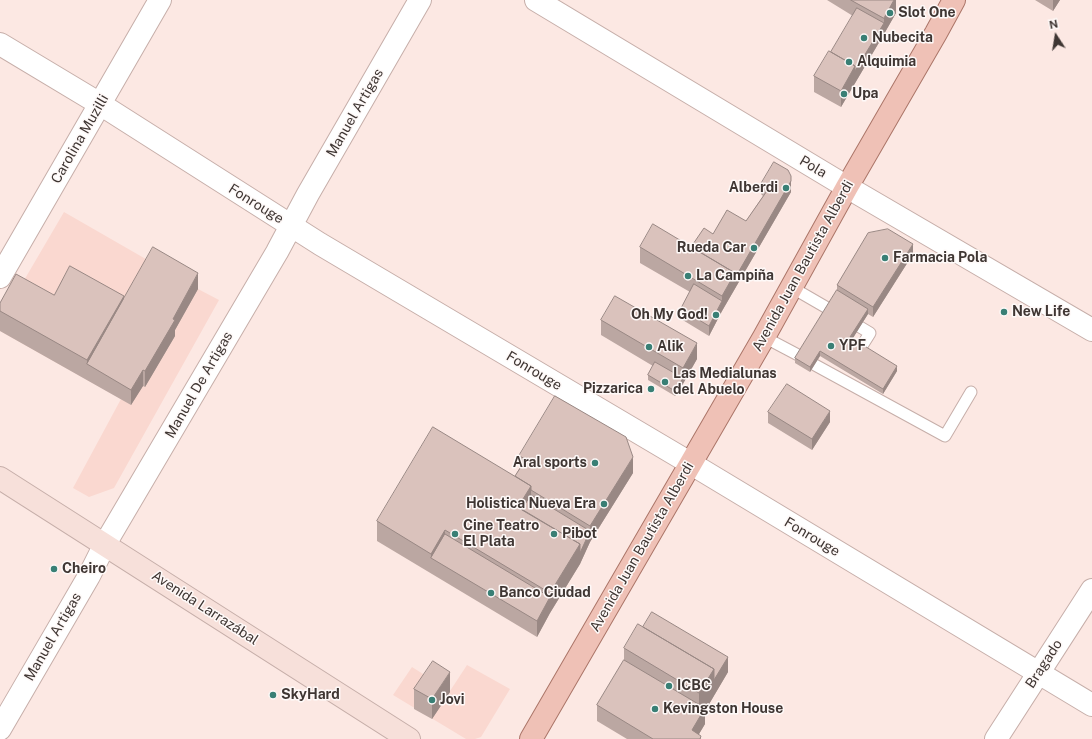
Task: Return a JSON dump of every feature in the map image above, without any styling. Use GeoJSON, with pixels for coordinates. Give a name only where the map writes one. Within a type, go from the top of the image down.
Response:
{"type":"FeatureCollection","features":[{"type":"Feature","properties":{"kind":"main road","name":"Avenida Juan Bautista Alberdi"},"geometry":{"type":"LineString","coordinates":[[531,739],[764,337],[847,187],[954,0]]}},
{"type":"Feature","properties":{"kind":"street","name":"Carolina Muzilli"},"geometry":{"type":"LineString","coordinates":[[0,277],[160,0]]}},
{"type":"Feature","properties":{"kind":"street","name":"Manuel Artigas"},"geometry":{"type":"LineString","coordinates":[[291,225],[420,0]]}},
{"type":"Feature","properties":{"kind":"street","name":"Pola"},"geometry":{"type":"LineString","coordinates":[[536,0],[847,187],[1092,330]]}},
{"type":"Feature","properties":{"kind":"street","name":"Fonrouge"},"geometry":{"type":"LineString","coordinates":[[0,44],[100,104],[291,225],[1092,705]]}},
{"type":"Feature","properties":{"kind":"street","name":"Manuel De Artigas"},"geometry":{"type":"LineString","coordinates":[[105,544],[277,252],[291,225]]}},
{"type":"Feature","properties":{"kind":"street","name":"Avenida Larrazábal"},"geometry":{"type":"LineString","coordinates":[[0,478],[409,739]]}},
{"type":"Feature","properties":{"kind":"street","name":"Manuel Artigas"},"geometry":{"type":"LineString","coordinates":[[0,729],[105,544]]}},
{"type":"Feature","properties":{"kind":"street","name":"Bragado"},"geometry":{"type":"LineString","coordinates":[[996,739],[1092,590]]}},
{"type":"Feature","properties":{"kind":"lane"},"geometry":{"type":"LineString","coordinates":[[792,287],[829,309]]}},
{"type":"Feature","properties":{"kind":"lane"},"geometry":{"type":"LineString","coordinates":[[860,327],[870,333],[860,349]]}},
{"type":"Feature","properties":{"kind":"lane"},"geometry":{"type":"LineString","coordinates":[[764,337],[800,356]]}},
{"type":"Feature","properties":{"kind":"lane"},"geometry":{"type":"LineString","coordinates":[[815,365],[844,376],[945,436],[971,392]]}},
{"type":"Feature","properties":{"kind":"shaded area"},"geometry":{"type":"Polygon","coordinates":[[[64,212],[219,300],[114,488],[89,497],[73,488],[121,399],[0,331],[16,294],[64,212]]]}},
{"type":"Feature","properties":{"kind":"shaded area"},"geometry":{"type":"Polygon","coordinates":[[[467,665],[510,689],[481,737],[466,739],[393,695],[412,667],[450,691],[467,665]]]}},
{"type":"Feature","properties":{"kind":"building"},"geometry":{"type":"Polygon","coordinates":[[[851,0],[894,0],[884,18],[851,0]]]}},
{"type":"Feature","properties":{"kind":"building"},"geometry":{"type":"Polygon","coordinates":[[[857,8],[884,23],[855,71],[855,66],[831,52],[857,8]]]}},
{"type":"Feature","properties":{"kind":"building"},"geometry":{"type":"Polygon","coordinates":[[[829,51],[855,66],[841,91],[814,76],[829,51]]]}},
{"type":"Feature","properties":{"kind":"building"},"geometry":{"type":"Polygon","coordinates":[[[774,162],[788,170],[791,176],[791,181],[735,278],[735,273],[691,247],[704,228],[713,234],[727,210],[746,221],[769,188],[761,184],[774,162]]]}},
{"type":"Feature","properties":{"kind":"building"},"geometry":{"type":"Polygon","coordinates":[[[653,224],[735,273],[722,296],[640,247],[653,224]]]}},
{"type":"Feature","properties":{"kind":"building"},"geometry":{"type":"Polygon","coordinates":[[[888,229],[913,244],[873,307],[837,285],[868,233],[888,229]]]}},
{"type":"Feature","properties":{"kind":"building"},"geometry":{"type":"Polygon","coordinates":[[[153,247],[198,273],[173,319],[175,320],[145,371],[143,370],[131,390],[87,364],[153,247]]]}},
{"type":"Feature","properties":{"kind":"building"},"geometry":{"type":"Polygon","coordinates":[[[70,266],[124,296],[87,360],[0,311],[0,303],[16,274],[54,295],[70,266]]]}},
{"type":"Feature","properties":{"kind":"building"},"geometry":{"type":"Polygon","coordinates":[[[694,284],[722,301],[709,326],[681,309],[694,284]]]}},
{"type":"Feature","properties":{"kind":"building","name":"YPF"},"geometry":{"type":"Polygon","coordinates":[[[837,290],[868,309],[850,337],[897,366],[883,389],[820,351],[810,367],[795,358],[837,290]]]}},
{"type":"Feature","properties":{"kind":"building"},"geometry":{"type":"Polygon","coordinates":[[[615,296],[697,343],[683,368],[601,320],[615,296]]]}},
{"type":"Feature","properties":{"kind":"building"},"geometry":{"type":"Polygon","coordinates":[[[655,362],[683,378],[675,391],[648,375],[655,362]]]}},
{"type":"Feature","properties":{"kind":"building"},"geometry":{"type":"Polygon","coordinates":[[[787,384],[830,411],[812,439],[768,412],[787,384]]]}},
{"type":"Feature","properties":{"kind":"building"},"geometry":{"type":"Polygon","coordinates":[[[555,396],[626,437],[633,457],[590,526],[531,490],[531,486],[515,476],[526,459],[519,456],[555,396]]]}},
{"type":"Feature","properties":{"kind":"building","name":"Cine Teatro El Plata"},"geometry":{"type":"Polygon","coordinates":[[[433,427],[531,486],[518,507],[580,544],[550,593],[445,530],[431,554],[377,521],[433,427]]]}},
{"type":"Feature","properties":{"kind":"building"},"geometry":{"type":"Polygon","coordinates":[[[531,495],[590,531],[580,553],[580,544],[522,510],[531,495]]]}},
{"type":"Feature","properties":{"kind":"building"},"geometry":{"type":"Polygon","coordinates":[[[445,534],[550,597],[537,621],[431,558],[445,534]]]}},
{"type":"Feature","properties":{"kind":"building"},"geometry":{"type":"Polygon","coordinates":[[[652,612],[728,657],[714,680],[714,669],[643,627],[652,612]]]}},
{"type":"Feature","properties":{"kind":"building"},"geometry":{"type":"Polygon","coordinates":[[[638,624],[714,669],[699,693],[624,648],[638,624]]]}},
{"type":"Feature","properties":{"kind":"building"},"geometry":{"type":"Polygon","coordinates":[[[624,660],[705,708],[692,730],[701,736],[700,739],[653,739],[597,705],[624,660]]]}},
{"type":"Feature","properties":{"kind":"building"},"geometry":{"type":"Polygon","coordinates":[[[433,661],[450,672],[432,699],[414,689],[433,661]]]}},
{"type":"Feature","properties":{"kind":"place","name":"Slot One"},"geometry":{"type":"Point","coordinates":[890,13]}},
{"type":"Feature","properties":{"kind":"place","name":"Nubecita"},"geometry":{"type":"Point","coordinates":[864,38]}},
{"type":"Feature","properties":{"kind":"place","name":"Alquimia"},"geometry":{"type":"Point","coordinates":[849,62]}},
{"type":"Feature","properties":{"kind":"place","name":"Upa"},"geometry":{"type":"Point","coordinates":[844,94]}},
{"type":"Feature","properties":{"kind":"place","name":"Alberdi"},"geometry":{"type":"Point","coordinates":[786,188]}},
{"type":"Feature","properties":{"kind":"place","name":"Rueda Car"},"geometry":{"type":"Point","coordinates":[754,248]}},
{"type":"Feature","properties":{"kind":"place","name":"Farmacia Pola"},"geometry":{"type":"Point","coordinates":[885,258]}},
{"type":"Feature","properties":{"kind":"place","name":"La Campiña"},"geometry":{"type":"Point","coordinates":[688,276]}},
{"type":"Feature","properties":{"kind":"place","name":"New Life"},"geometry":{"type":"Point","coordinates":[1004,312]}},
{"type":"Feature","properties":{"kind":"place","name":"Oh My God!"},"geometry":{"type":"Point","coordinates":[716,315]}},
{"type":"Feature","properties":{"kind":"place","name":"YPF"},"geometry":{"type":"Point","coordinates":[831,346]}},
{"type":"Feature","properties":{"kind":"place","name":"Alik"},"geometry":{"type":"Point","coordinates":[649,347]}},
{"type":"Feature","properties":{"kind":"place","name":"Las Medialunas del Abuelo"},"geometry":{"type":"Point","coordinates":[665,382]}},
{"type":"Feature","properties":{"kind":"place","name":"Pizzarica"},"geometry":{"type":"Point","coordinates":[651,389]}},
{"type":"Feature","properties":{"kind":"place","name":"Aral sports"},"geometry":{"type":"Point","coordinates":[595,463]}},
{"type":"Feature","properties":{"kind":"place","name":"Holistica Nueva Era"},"geometry":{"type":"Point","coordinates":[604,504]}},
{"type":"Feature","properties":{"kind":"place","name":"Cine Teatro El Plata"},"geometry":{"type":"Point","coordinates":[455,534]}},
{"type":"Feature","properties":{"kind":"place","name":"Pibot"},"geometry":{"type":"Point","coordinates":[554,534]}},
{"type":"Feature","properties":{"kind":"place","name":"Cheiro"},"geometry":{"type":"Point","coordinates":[54,569]}},
{"type":"Feature","properties":{"kind":"place","name":"Banco Ciudad"},"geometry":{"type":"Point","coordinates":[491,593]}},
{"type":"Feature","properties":{"kind":"place","name":"ICBC"},"geometry":{"type":"Point","coordinates":[669,686]}},
{"type":"Feature","properties":{"kind":"place","name":"SkyHard"},"geometry":{"type":"Point","coordinates":[273,695]}},
{"type":"Feature","properties":{"kind":"place","name":"Jovi"},"geometry":{"type":"Point","coordinates":[432,700]}},
{"type":"Feature","properties":{"kind":"place","name":"Kevingston House"},"geometry":{"type":"Point","coordinates":[655,709]}}]}
